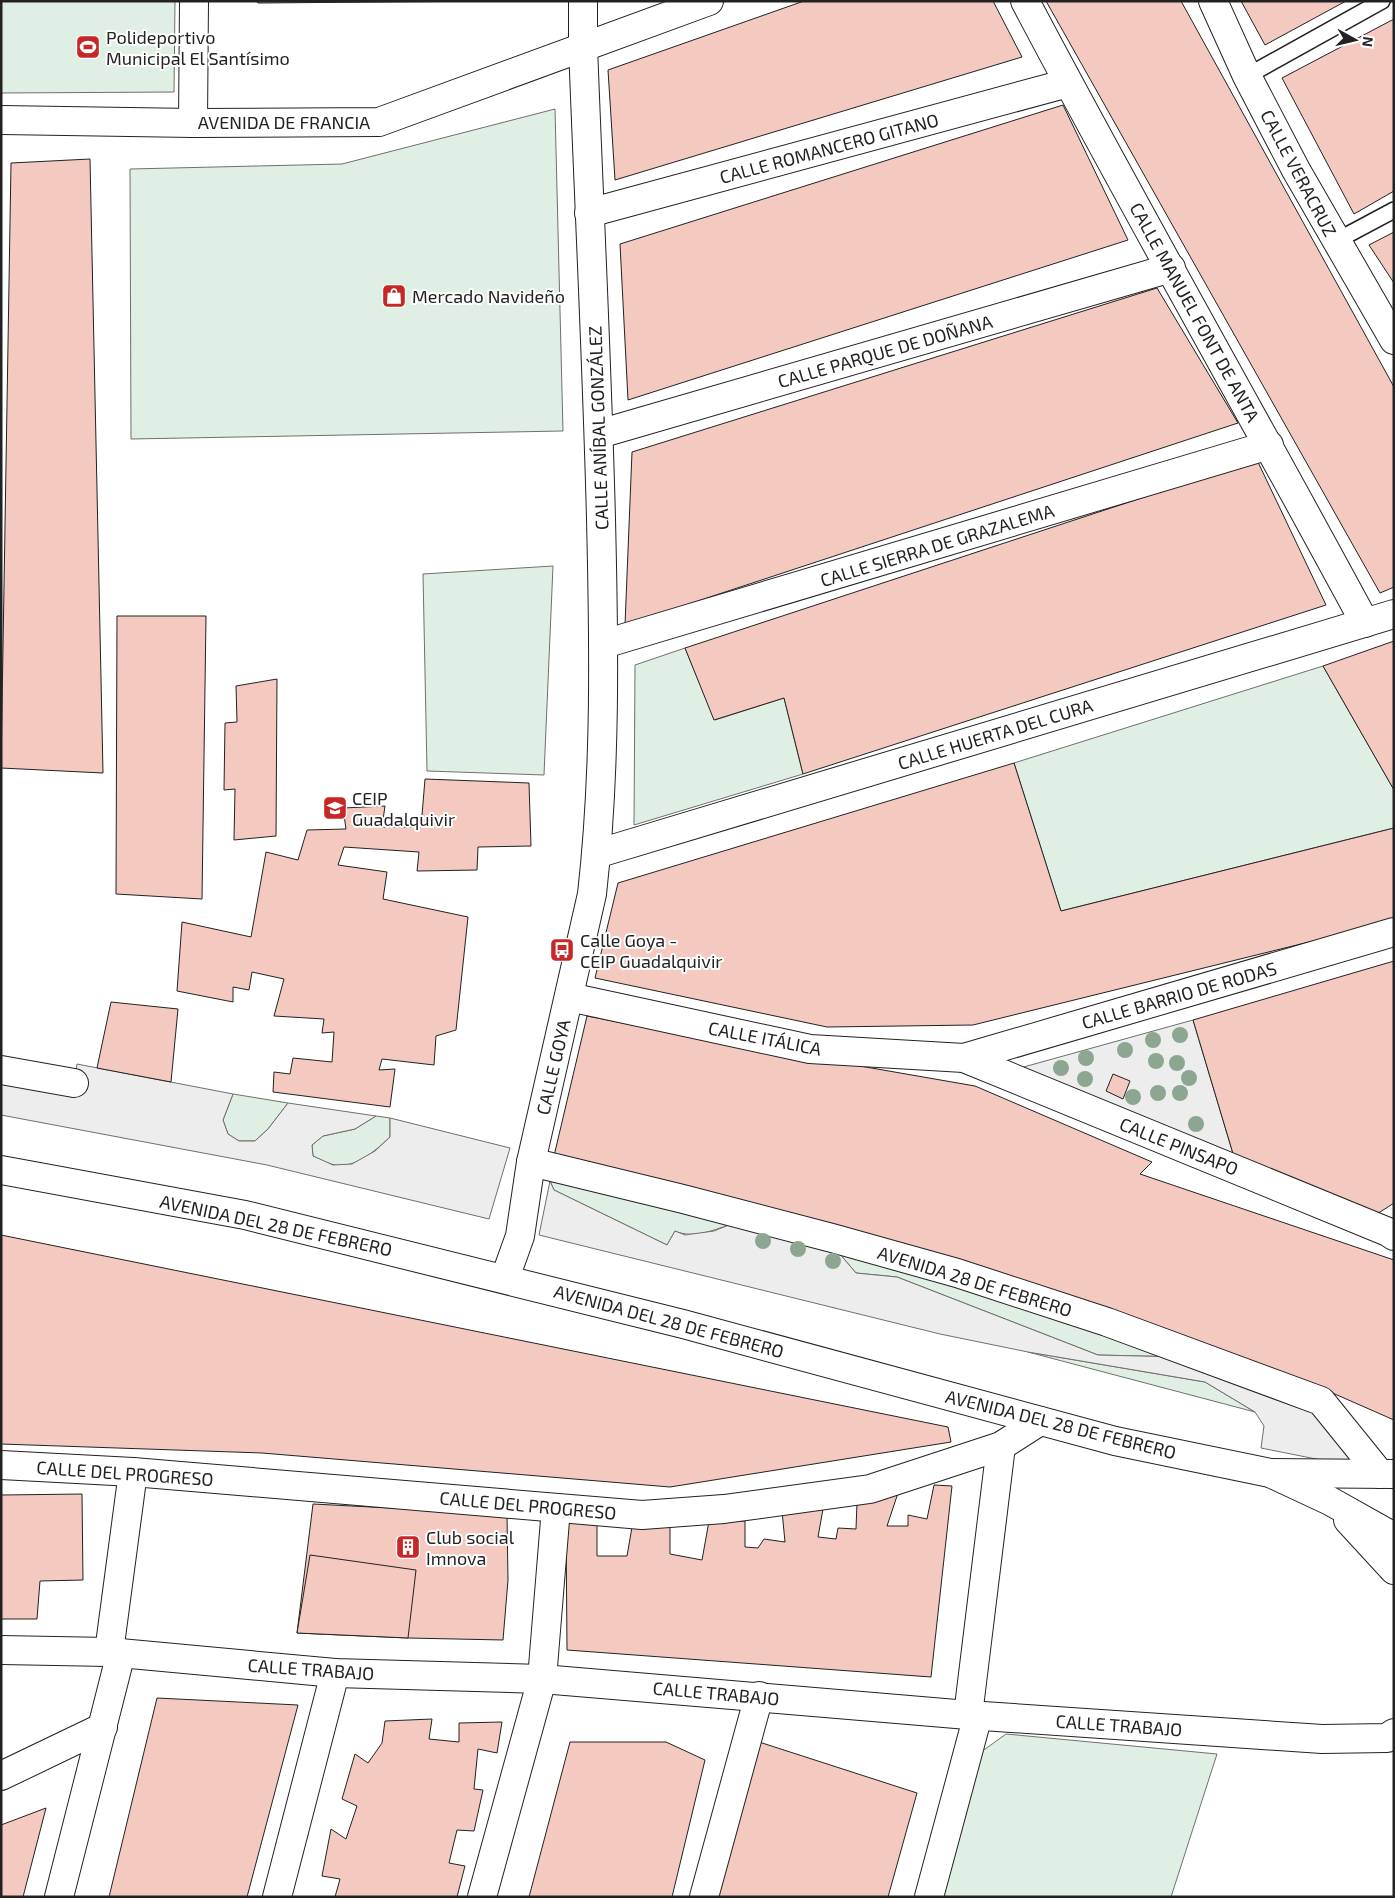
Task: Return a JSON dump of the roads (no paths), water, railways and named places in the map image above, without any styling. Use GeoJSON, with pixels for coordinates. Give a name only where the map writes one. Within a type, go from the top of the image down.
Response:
{"type":"FeatureCollection","features":[{"type":"Feature","properties":{"kind":"street"},"geometry":{"type":"LineString","coordinates":[[193,122],[194,1]]}},
{"type":"Feature","properties":{"kind":"street","name":"CALLE ANÍBAL GONZÁLEZ"},"geometry":{"type":"LineString","coordinates":[[583,1],[589,213],[599,434],[604,644],[596,854]]}},
{"type":"Feature","properties":{"kind":"street","name":"AVENIDA DE FRANCIA"},"geometry":{"type":"LineString","coordinates":[[1,120],[378,122],[709,1]]}},
{"type":"Feature","properties":{"kind":"street","name":"CALLE MANUEL FONT DE ANTA"},"geometry":{"type":"LineString","coordinates":[[1025,1],[1068,83],[1269,445],[1365,623]]}},
{"type":"Feature","properties":{"kind":"street","name":"CALLE VERACRUZ"},"geometry":{"type":"LineString","coordinates":[[1213,1],[1247,76],[1296,170],[1394,340]]}},
{"type":"Feature","properties":{"kind":"street","name":"CALLE ROMANCERO GITANO"},"geometry":{"type":"LineString","coordinates":[[589,213],[1068,83]]}},
{"type":"Feature","properties":{"kind":"street","name":"CALLE PARQUE DE DOÑANA"},"geometry":{"type":"LineString","coordinates":[[599,434],[1171,268]]}},
{"type":"Feature","properties":{"kind":"street","name":"CALLE SIERRA DE GRAZALEMA"},"geometry":{"type":"LineString","coordinates":[[604,644],[1269,445]]}},
{"type":"Feature","properties":{"kind":"street","name":"CALLE HUERTA DEL CURA"},"geometry":{"type":"LineString","coordinates":[[596,854],[1394,614]]}},
{"type":"Feature","properties":{"kind":"street","name":"CALLE GOYA"},"geometry":{"type":"LineString","coordinates":[[505,1278],[520,1236],[532,1162],[592,894],[596,854]]}},
{"type":"Feature","properties":{"kind":"street","name":"CALLE BARRIO DE RODAS"},"geometry":{"type":"LineString","coordinates":[[964,1058],[1394,932]]}},
{"type":"Feature","properties":{"kind":"street","name":"CALLE ITÁLICA"},"geometry":{"type":"LineString","coordinates":[[569,998],[810,1049],[964,1058]]}},
{"type":"Feature","properties":{"kind":"street","name":"CALLE PINSAPO"},"geometry":{"type":"LineString","coordinates":[[964,1058],[1392,1232]]}},
{"type":"Feature","properties":{"kind":"street"},"geometry":{"type":"LineString","coordinates":[[1,1070],[74,1083]]}},
{"type":"Feature","properties":{"kind":"street","name":"AVENIDA 28 DE FEBRERO"},"geometry":{"type":"LineString","coordinates":[[532,1162],[832,1238],[956,1274],[1107,1322],[1320,1401],[1387,1474]]}},
{"type":"Feature","properties":{"kind":"street","name":"AVENIDA DEL 28 DE FEBRERO"},"geometry":{"type":"LineString","coordinates":[[1,1170],[245,1215],[505,1278],[1116,1441],[1270,1473],[1330,1501]]}},
{"type":"Feature","properties":{"kind":"street","name":"CALLE DEL PROGRESO"},"geometry":{"type":"LineString","coordinates":[[1,1464],[133,1472],[642,1515],[724,1509],[870,1489],[1002,1446],[1040,1421]]}},
{"type":"Feature","properties":{"kind":"street"},"geometry":{"type":"LineString","coordinates":[[929,1897],[973,1715],[1002,1446]]}},
{"type":"Feature","properties":{"kind":"street"},"geometry":{"type":"LineString","coordinates":[[59,1897],[103,1727],[115,1653],[133,1472]]}},
{"type":"Feature","properties":{"kind":"street","name":"AVENIDA 28 DE FEBRERO"},"geometry":{"type":"LineString","coordinates":[[1270,1473],[1387,1474]]}},
{"type":"Feature","properties":{"kind":"street"},"geometry":{"type":"LineString","coordinates":[[1330,1501],[1394,1537]]}},
{"type":"Feature","properties":{"kind":"street"},"geometry":{"type":"LineString","coordinates":[[1330,1501],[1394,1570]]}},
{"type":"Feature","properties":{"kind":"street"},"geometry":{"type":"LineString","coordinates":[[482,1897],[542,1679],[556,1508]]}},
{"type":"Feature","properties":{"kind":"street","name":"CALLE TRABAJO"},"geometry":{"type":"LineString","coordinates":[[1,1650],[115,1653],[335,1673],[542,1679],[973,1715],[1322,1739],[1388,1738],[1394,1733]]}},
{"type":"Feature","properties":{"kind":"street"},"geometry":{"type":"LineString","coordinates":[[277,1897],[335,1673]]}},
{"type":"Feature","properties":{"kind":"street"},"geometry":{"type":"LineString","coordinates":[[704,1897],[759,1696]]}},
{"type":"Feature","properties":{"kind":"street"},"geometry":{"type":"LineString","coordinates":[[1,1776],[103,1727]]}},
{"type":"Feature","properties":{"kind":"lane"},"geometry":{"type":"LineString","coordinates":[[1247,76],[1382,1]]}},
{"type":"Feature","properties":{"kind":"lane"},"geometry":{"type":"LineString","coordinates":[[1336,241],[1394,210]]}},
{"type":"Feature","properties":{"kind":"place","name":"Polideportivo Municipal El Santísimo"},"geometry":{"type":"Point","coordinates":[88,47]}},
{"type":"Feature","properties":{"kind":"place","name":"Mercado Navideño"},"geometry":{"type":"Point","coordinates":[394,296]}},
{"type":"Feature","properties":{"kind":"place","name":"CEIP Guadalquivir"},"geometry":{"type":"Point","coordinates":[335,808]}},
{"type":"Feature","properties":{"kind":"place","name":"Calle Goya - CEIP Guadalquivir"},"geometry":{"type":"Point","coordinates":[562,950]}},
{"type":"Feature","properties":{"kind":"place","name":"Club social Imnova"},"geometry":{"type":"Point","coordinates":[408,1547]}}]}
